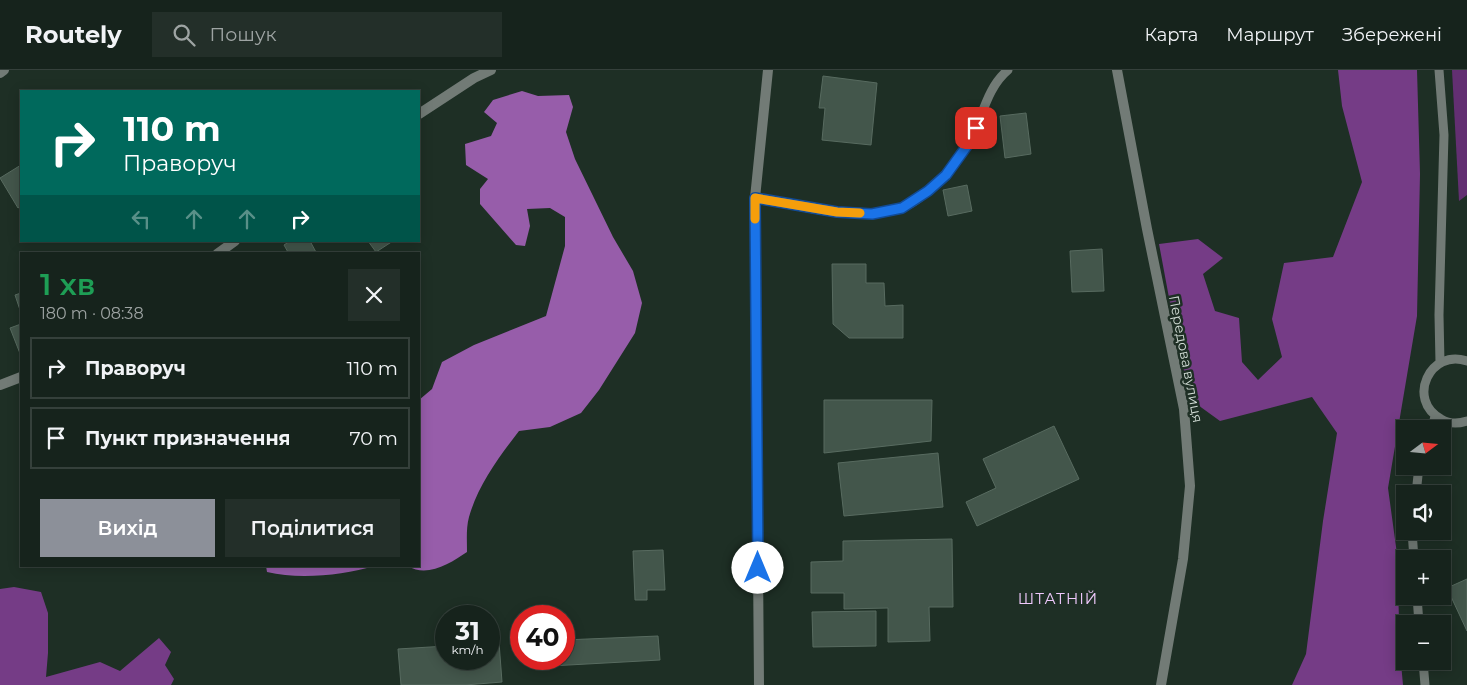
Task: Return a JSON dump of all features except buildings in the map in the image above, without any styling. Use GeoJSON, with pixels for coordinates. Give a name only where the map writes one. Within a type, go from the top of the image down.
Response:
{"type":"FeatureCollection","features":[{"type":"Feature","properties":{"kind":"street"},"geometry":{"type":"LineString","coordinates":[[0,73],[4,70]]}},
{"type":"Feature","properties":{"kind":"street"},"geometry":{"type":"LineString","coordinates":[[420,113],[474,78],[491,70]]}},
{"type":"Feature","properties":{"kind":"street"},"geometry":{"type":"LineString","coordinates":[[759,685],[755,198],[768,70]]}},
{"type":"Feature","properties":{"kind":"street","name":"Передова вулиця"},"geometry":{"type":"LineString","coordinates":[[1115,72],[1184,409],[1190,486],[1183,559],[1161,685]]}},
{"type":"Feature","properties":{"kind":"street"},"geometry":{"type":"LineString","coordinates":[[219,252],[234,242]]}},
{"type":"Feature","properties":{"kind":"street"},"geometry":{"type":"LineString","coordinates":[[0,385],[20,377]]}},
{"type":"Feature","properties":{"kind":"lane"},"geometry":{"type":"LineString","coordinates":[[755,198],[837,212],[872,214],[902,208],[928,191],[946,175],[969,143],[988,96],[1003,74],[1008,70]]}},
{"type":"Feature","properties":{"kind":"lane"},"geometry":{"type":"LineString","coordinates":[[1439,70],[1444,135],[1439,315],[1440,363]]}},
{"type":"Feature","properties":{"kind":"lane"},"geometry":{"type":"LineString","coordinates":[[1467,361],[1450,359],[1440,363],[1426,378],[1424,388],[1424,398],[1428,408],[1435,416],[1447,422],[1461,423],[1467,421]]}},
{"type":"Feature","properties":{"kind":"lane"},"geometry":{"type":"LineString","coordinates":[[1434,420],[1435,416]]}},
{"type":"Feature","properties":{"kind":"lane"},"geometry":{"type":"LineString","coordinates":[[1424,670],[1425,685]]}},
{"type":"Feature","properties":{"kind":"shaded area"},"geometry":{"type":"Polygon","coordinates":[[[1338,70],[1417,70],[1420,174],[1417,316],[1399,420],[1396,420],[1396,441],[1388,488],[1396,550],[1396,605],[1399,605],[1399,615],[1396,615],[1396,670],[1402,670],[1403,685],[1292,685],[1306,654],[1323,521],[1337,433],[1312,397],[1220,421],[1191,400],[1178,346],[1159,244],[1198,239],[1223,258],[1203,274],[1215,311],[1239,318],[1242,362],[1258,380],[1282,357],[1272,319],[1284,263],[1333,257],[1362,182],[1342,106],[1338,70]]]}},
{"type":"Feature","properties":{"kind":"shaded area"},"geometry":{"type":"Polygon","coordinates":[[[1452,70],[1467,70],[1467,195],[1459,201],[1452,70]]]}},
{"type":"Feature","properties":{"kind":"shaded area"},"geometry":{"type":"Polygon","coordinates":[[[522,91],[538,96],[569,95],[573,107],[566,132],[575,159],[613,237],[633,271],[642,303],[635,333],[599,390],[581,413],[550,427],[519,431],[497,461],[478,494],[469,517],[467,552],[439,568],[431,570],[415,569],[410,567],[420,567],[420,399],[432,389],[442,362],[474,345],[546,316],[565,246],[565,217],[550,208],[527,209],[530,226],[525,246],[516,245],[480,204],[480,189],[488,179],[466,165],[465,144],[491,136],[497,123],[484,112],[493,100],[522,91]]]}},
{"type":"Feature","properties":{"kind":"shaded area"},"geometry":{"type":"Polygon","coordinates":[[[266,567],[371,567],[335,574],[307,576],[267,572],[266,567]]]}},
{"type":"Feature","properties":{"kind":"shaded area"},"geometry":{"type":"Polygon","coordinates":[[[14,587],[41,592],[48,613],[46,677],[100,662],[120,671],[159,638],[171,652],[165,665],[174,679],[171,685],[0,685],[0,589],[14,587]]]}},
{"type":"Feature","properties":{"kind":"slow traffic"},"geometry":{"type":"LineString","coordinates":[[755,219],[755,198],[837,212],[860,213]]}},
{"type":"Feature","properties":{"kind":"district","name":"ШТАТНІЙ"},"geometry":{"type":"Point","coordinates":[1058,598]}},
{"type":"Feature","properties":{"kind":"route"},"geometry":{"type":"LineString","coordinates":[[758,568],[755,198],[837,212],[872,214],[902,208],[928,191],[946,175],[969,143],[976,128]]}}]}
